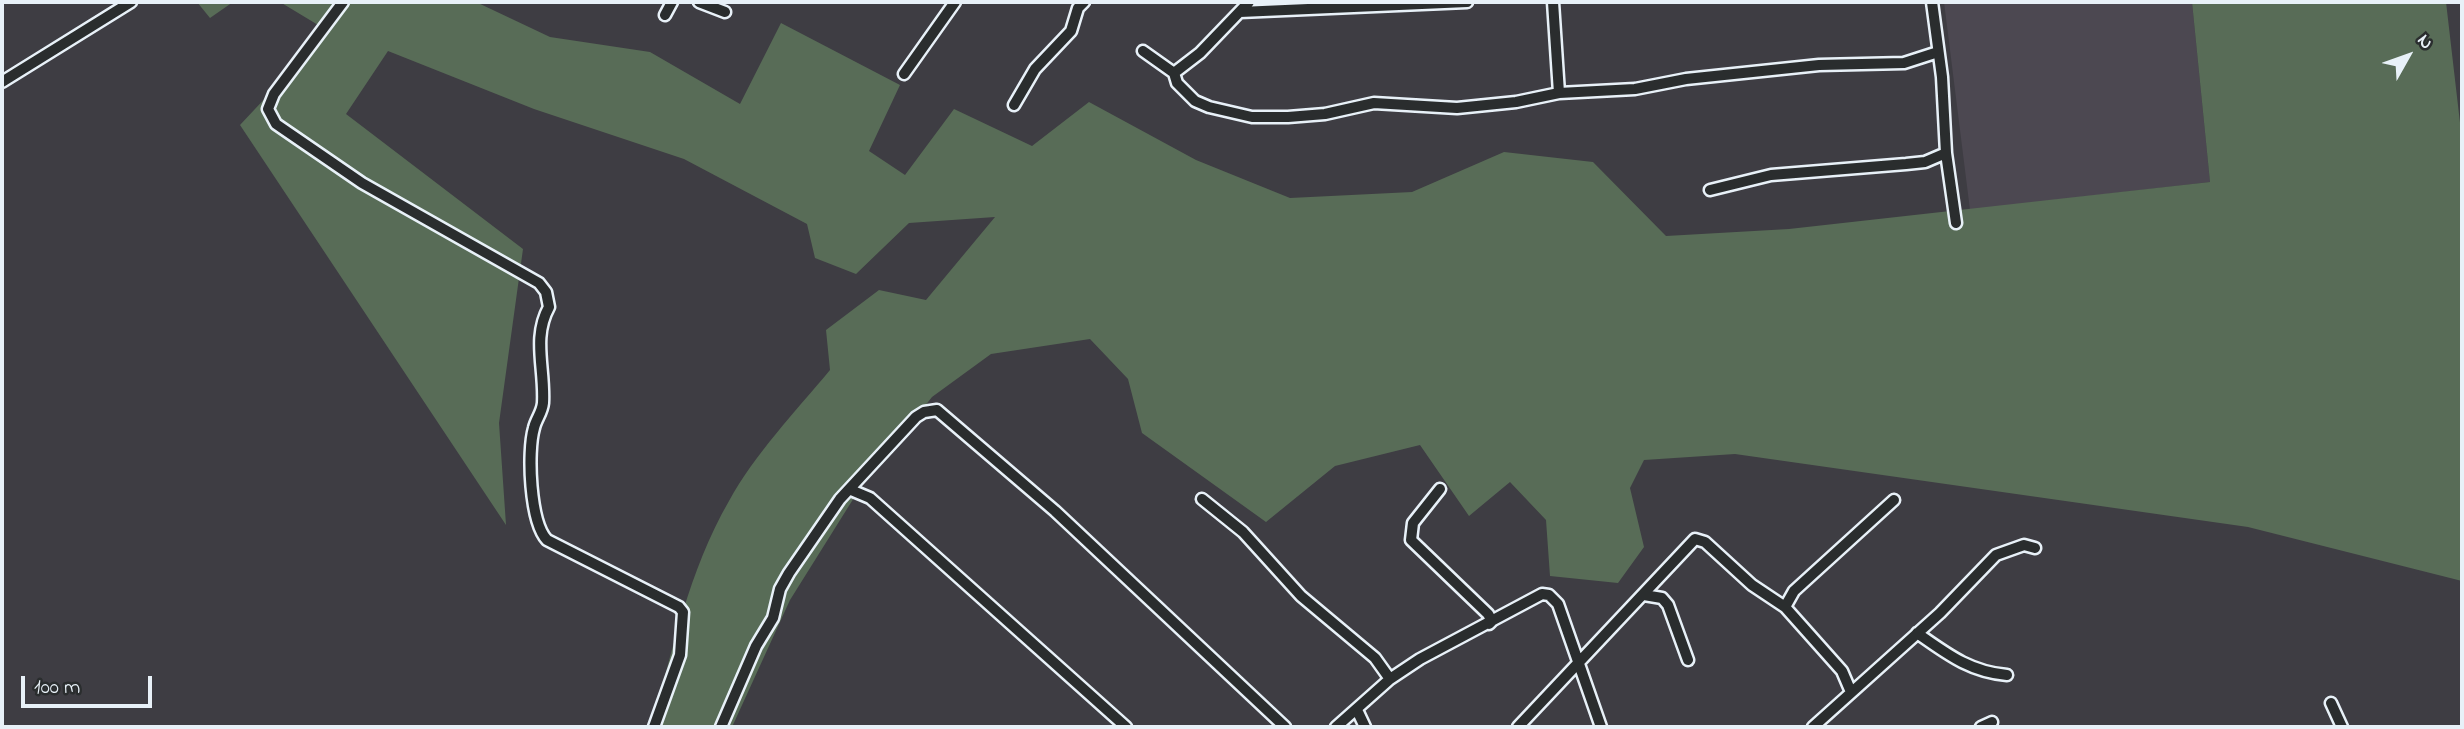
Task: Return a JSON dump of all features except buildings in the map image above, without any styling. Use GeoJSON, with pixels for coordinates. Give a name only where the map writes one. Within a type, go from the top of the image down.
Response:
{"type":"FeatureCollection","features":[{"type":"Feature","properties":{"kind":"street"},"geometry":{"type":"LineString","coordinates":[[2,82],[131,2]]}},
{"type":"Feature","properties":{"kind":"street"},"geometry":{"type":"LineString","coordinates":[[343,2],[274,94],[268,109],[276,124],[362,183],[539,283],[546,292],[549,307],[540,323],[538,335],[543,403],[534,428],[533,451],[533,504],[539,530],[547,540],[679,607],[683,612],[680,655],[654,727]]}},
{"type":"Feature","properties":{"kind":"street"},"geometry":{"type":"LineString","coordinates":[[665,15],[672,2]]}},
{"type":"Feature","properties":{"kind":"street"},"geometry":{"type":"LineString","coordinates":[[699,2],[725,12]]}},
{"type":"Feature","properties":{"kind":"street"},"geometry":{"type":"LineString","coordinates":[[904,74],[955,2]]}},
{"type":"Feature","properties":{"kind":"street"},"geometry":{"type":"LineString","coordinates":[[1014,105],[1035,69],[1071,31],[1078,8],[1084,2]]}},
{"type":"Feature","properties":{"kind":"street"},"geometry":{"type":"LineString","coordinates":[[1174,73],[1200,53],[1249,2]]}},
{"type":"Feature","properties":{"kind":"street"},"geometry":{"type":"LineString","coordinates":[[1240,12],[1467,2]]}},
{"type":"Feature","properties":{"kind":"street"},"geometry":{"type":"LineString","coordinates":[[1553,2],[1559,93]]}},
{"type":"Feature","properties":{"kind":"street"},"geometry":{"type":"LineString","coordinates":[[1932,2],[1946,153],[1956,223]]}},
{"type":"Feature","properties":{"kind":"street"},"geometry":{"type":"LineString","coordinates":[[1143,51],[1174,73],[1177,83],[1195,101],[1252,117],[1325,114],[1374,103],[1457,108],[1559,93],[1635,89],[1686,79],[1819,65],[1904,63],[1938,52]]}},
{"type":"Feature","properties":{"kind":"street"},"geometry":{"type":"LineString","coordinates":[[1710,190],[1771,175],[1906,164],[1946,153]]}},
{"type":"Feature","properties":{"kind":"street"},"geometry":{"type":"LineString","coordinates":[[721,727],[756,646],[773,618],[785,581],[817,530],[916,417],[924,412],[937,410],[1055,511],[1285,727]]}},
{"type":"Feature","properties":{"kind":"street"},"geometry":{"type":"LineString","coordinates":[[1440,489],[1413,523],[1411,540],[1488,614],[1492,621],[1489,624]]}},
{"type":"Feature","properties":{"kind":"street"},"geometry":{"type":"LineString","coordinates":[[851,490],[870,498],[1126,727]]}},
{"type":"Feature","properties":{"kind":"street"},"geometry":{"type":"LineString","coordinates":[[1202,499],[1243,532],[1301,596],[1375,658],[1391,678]]}},
{"type":"Feature","properties":{"kind":"street"},"geometry":{"type":"LineString","coordinates":[[1785,607],[1794,591],[1894,500]]}},
{"type":"Feature","properties":{"kind":"street"},"geometry":{"type":"LineString","coordinates":[[1518,727],[1692,541],[1699,539],[1752,584],[1785,607],[1842,671],[1851,692]]}},
{"type":"Feature","properties":{"kind":"street"},"geometry":{"type":"LineString","coordinates":[[1813,727],[1917,633],[1996,555],[2024,545],[2035,548]]}},
{"type":"Feature","properties":{"kind":"street"},"geometry":{"type":"LineString","coordinates":[[1336,727],[1391,678],[1420,659],[1542,594],[1549,595],[1558,604],[1601,727]]}},
{"type":"Feature","properties":{"kind":"street"},"geometry":{"type":"LineString","coordinates":[[1644,595],[1662,598],[1668,605],[1688,660]]}},
{"type":"Feature","properties":{"kind":"street"},"geometry":{"type":"LineString","coordinates":[[1917,633],[1961,665],[1986,673],[2007,675]]}},
{"type":"Feature","properties":{"kind":"street"},"geometry":{"type":"LineString","coordinates":[[2331,703],[2342,727]]}},
{"type":"Feature","properties":{"kind":"street"},"geometry":{"type":"LineString","coordinates":[[1357,710],[1365,727]]}},
{"type":"Feature","properties":{"kind":"street"},"geometry":{"type":"LineString","coordinates":[[1981,727],[1992,722]]}},
{"type":"Feature","properties":{"kind":"shaded area"},"geometry":{"type":"Polygon","coordinates":[[[1944,2],[2192,2],[2210,182],[1970,210],[1944,2]]]}},
{"type":"Feature","properties":{"kind":"green space"},"geometry":{"type":"Polygon","coordinates":[[[197,2],[233,2],[210,18],[197,2]]]}},
{"type":"Feature","properties":{"kind":"green space"},"geometry":{"type":"Polygon","coordinates":[[[280,2],[476,2],[550,37],[650,52],[740,104],[781,23],[900,85],[869,151],[905,175],[954,109],[1032,146],[1089,102],[1196,160],[1290,198],[1412,192],[1504,152],[1593,162],[1666,236],[1789,229],[2210,182],[2192,2],[2446,2],[2462,140],[2462,581],[2248,527],[1735,454],[1644,460],[1630,488],[1644,547],[1618,583],[1550,576],[1546,520],[1510,482],[1469,516],[1420,445],[1335,466],[1266,522],[1142,433],[1128,379],[1090,339],[991,354],[932,397],[862,485],[790,600],[732,727],[652,727],[683,611],[715,527],[751,467],[830,370],[826,330],[879,290],[926,300],[995,217],[909,223],[856,274],[815,258],[807,224],[684,159],[534,109],[388,51],[346,114],[523,249],[499,423],[506,525],[240,125],[328,31],[280,2]]]}}]}
